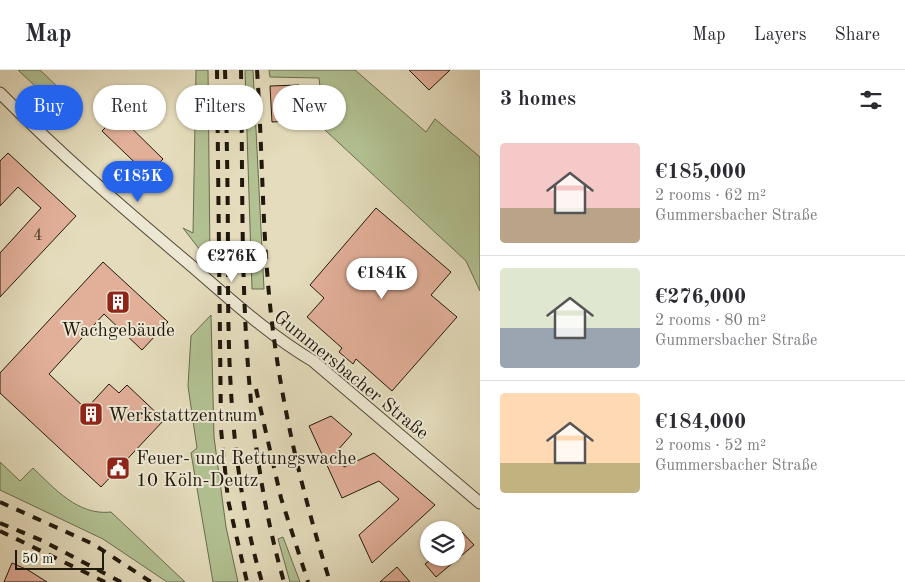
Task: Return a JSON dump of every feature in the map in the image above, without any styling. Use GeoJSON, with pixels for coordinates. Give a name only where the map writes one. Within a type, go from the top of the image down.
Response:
{"type":"FeatureCollection","features":[{"type":"Feature","properties":{"kind":"street","name":"Gummersbacher Straße"},"geometry":{"type":"LineString","coordinates":[[0,93],[104,191],[155,235],[286,344],[313,361],[480,503]]}},
{"type":"Feature","properties":{"kind":"green space"},"geometry":{"type":"Polygon","coordinates":[[[18,70],[40,70],[56,85],[34,85],[18,70]]]}},
{"type":"Feature","properties":{"kind":"green space"},"geometry":{"type":"Polygon","coordinates":[[[196,70],[208,70],[208,85],[196,85],[196,70]]]}},
{"type":"Feature","properties":{"kind":"green space"},"geometry":{"type":"Polygon","coordinates":[[[245,70],[253,70],[254,85],[245,85],[245,70]]]}},
{"type":"Feature","properties":{"kind":"green space"},"geometry":{"type":"Polygon","coordinates":[[[269,70],[355,70],[426,132],[435,119],[480,157],[480,291],[466,261],[325,130],[346,130],[346,85],[320,85],[319,78],[270,77],[269,70]]]}},
{"type":"Feature","properties":{"kind":"green space"},"geometry":{"type":"Polygon","coordinates":[[[195,130],[209,130],[210,258],[200,250],[183,228],[193,233],[195,130]]]}},
{"type":"Feature","properties":{"kind":"green space"},"geometry":{"type":"Polygon","coordinates":[[[247,130],[256,130],[264,289],[252,289],[247,130]]]}},
{"type":"Feature","properties":{"kind":"green space"},"geometry":{"type":"Polygon","coordinates":[[[211,315],[214,437],[226,527],[238,582],[213,582],[191,453],[197,448],[188,386],[191,336],[211,315]]]}},
{"type":"Feature","properties":{"kind":"green space"},"geometry":{"type":"Polygon","coordinates":[[[0,462],[20,481],[33,468],[58,492],[77,505],[88,510],[111,512],[185,582],[167,582],[103,539],[0,490],[0,462]]]}},
{"type":"Feature","properties":{"kind":"green space"},"geometry":{"type":"Polygon","coordinates":[[[283,537],[300,582],[290,582],[278,539],[283,537]]]}},
{"type":"Feature","properties":{"kind":"building"},"geometry":{"type":"Polygon","coordinates":[[[409,70],[450,70],[429,90],[409,70]]]}},
{"type":"Feature","properties":{"kind":"building"},"geometry":{"type":"Polygon","coordinates":[[[270,86],[273,86],[273,122],[272,122],[270,86]]]}},
{"type":"Feature","properties":{"kind":"building"},"geometry":{"type":"Polygon","coordinates":[[[133,130],[163,159],[156,166],[160,169],[151,178],[102,131],[133,130]]]}},
{"type":"Feature","properties":{"kind":"building"},"geometry":{"type":"Polygon","coordinates":[[[8,153],[76,216],[0,297],[0,253],[41,208],[18,187],[0,206],[0,161],[8,153]]]}},
{"type":"Feature","properties":{"kind":"building"},"geometry":{"type":"Polygon","coordinates":[[[376,208],[451,272],[431,295],[457,317],[392,391],[356,359],[353,364],[339,352],[342,348],[307,317],[324,298],[310,285],[376,208]]]}},
{"type":"Feature","properties":{"kind":"building","name":"Werkstattzentrum"},"geometry":{"type":"Polygon","coordinates":[[[103,262],[168,322],[142,350],[104,314],[49,374],[86,409],[109,384],[119,393],[127,385],[164,420],[101,487],[0,393],[0,373],[103,262]]]}},
{"type":"Feature","properties":{"kind":"building"},"geometry":{"type":"Polygon","coordinates":[[[331,416],[352,434],[337,451],[344,467],[374,453],[435,505],[372,563],[359,535],[399,499],[379,481],[342,498],[309,426],[331,416]]]}},
{"type":"Feature","properties":{"kind":"building"},"geometry":{"type":"Polygon","coordinates":[[[465,535],[474,545],[465,553],[465,535]]]}},
{"type":"Feature","properties":{"kind":"building"},"geometry":{"type":"Polygon","coordinates":[[[12,563],[28,570],[47,582],[4,582],[12,563]]]}},
{"type":"Feature","properties":{"kind":"building"},"geometry":{"type":"Polygon","coordinates":[[[427,566],[449,566],[436,577],[427,566]]]}},
{"type":"Feature","properties":{"kind":"building"},"geometry":{"type":"Polygon","coordinates":[[[397,567],[410,582],[380,582],[397,567]]]}},
{"type":"Feature","properties":{"kind":"railway"},"geometry":{"type":"LineString","coordinates":[[217,70],[221,429],[228,500],[247,582]]}},
{"type":"Feature","properties":{"kind":"railway"},"geometry":{"type":"LineString","coordinates":[[225,70],[228,311],[231,389],[238,467],[244,505],[262,582]]}},
{"type":"Feature","properties":{"kind":"railway"},"geometry":{"type":"LineString","coordinates":[[241,70],[243,263],[250,392],[257,456],[268,519],[284,582]]}},
{"type":"Feature","properties":{"kind":"railway"},"geometry":{"type":"LineString","coordinates":[[257,70],[265,234],[273,331],[283,395],[296,458],[330,582]]}},
{"type":"Feature","properties":{"kind":"railway"},"geometry":{"type":"LineString","coordinates":[[256,389],[281,498],[308,582]]}},
{"type":"Feature","properties":{"kind":"railway"},"geometry":{"type":"LineString","coordinates":[[0,502],[93,544],[151,582]]}},
{"type":"Feature","properties":{"kind":"railway"},"geometry":{"type":"LineString","coordinates":[[0,523],[43,541],[121,582]]}},
{"type":"Feature","properties":{"kind":"railway"},"geometry":{"type":"LineString","coordinates":[[0,531],[105,582]]}},
{"type":"Feature","properties":{"kind":"place","name":"Wachgebäude"},"geometry":{"type":"Point","coordinates":[118,302]}},
{"type":"Feature","properties":{"kind":"place","name":"Werkstattzentrum"},"geometry":{"type":"Point","coordinates":[91,414]}},
{"type":"Feature","properties":{"kind":"place","name":"Feuer- und Rettungswache 10 Köln-Deutz"},"geometry":{"type":"Point","coordinates":[118,468]}}]}
